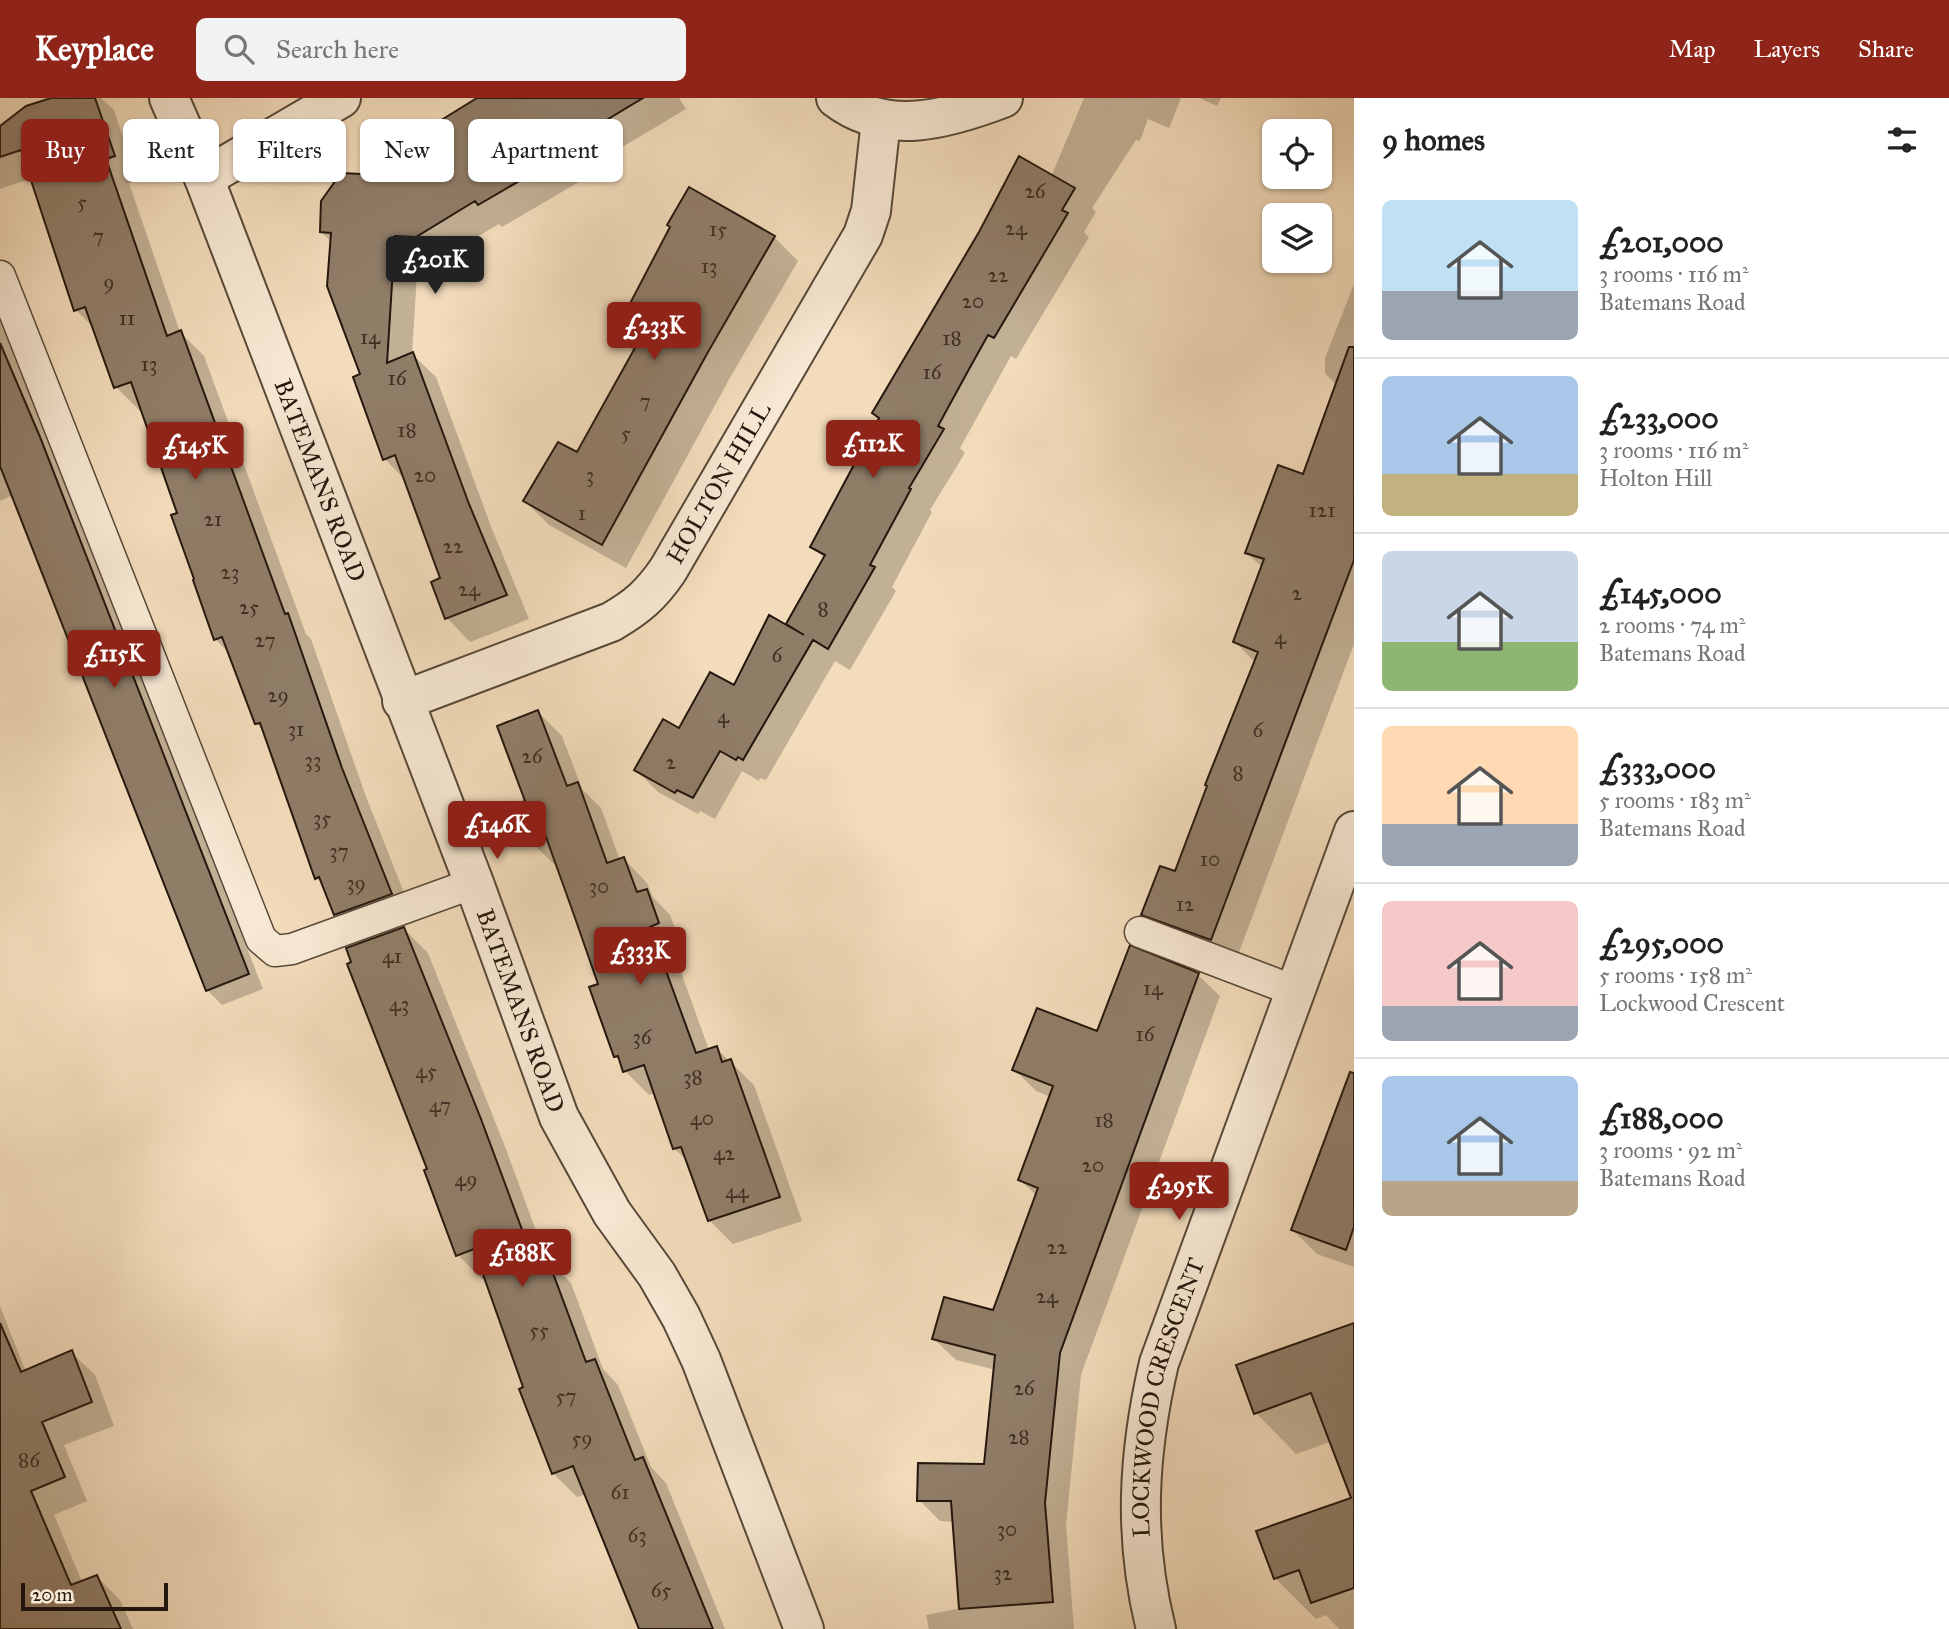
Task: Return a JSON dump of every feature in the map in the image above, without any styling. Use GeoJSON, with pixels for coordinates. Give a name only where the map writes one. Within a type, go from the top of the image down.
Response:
{"type":"FeatureCollection","features":[{"type":"Feature","properties":{"kind":"street","name":"BATEMANS ROAD"},"geometry":{"type":"LineString","coordinates":[[169,98],[178,119]]}},
{"type":"Feature","properties":{"kind":"street"},"geometry":{"type":"LineString","coordinates":[[219,169],[341,98]]}},
{"type":"Feature","properties":{"kind":"street"},"geometry":{"type":"LineString","coordinates":[[836,98],[863,114],[881,120],[910,122],[967,112],[1003,98]]}},
{"type":"Feature","properties":{"kind":"street","name":"HOLTON HILL"},"geometry":{"type":"LineString","coordinates":[[402,701],[611,622],[636,607],[654,590],[863,235],[871,211],[881,120]]}},
{"type":"Feature","properties":{"kind":"street","name":"BATEMANS ROAD"},"geometry":{"type":"LineString","coordinates":[[206,182],[402,701],[474,883],[559,1116],[612,1213],[657,1275],[681,1317],[701,1360],[804,1629]]}},
{"type":"Feature","properties":{"kind":"street","name":"LOCKWOOD CRESCENT"},"geometry":{"type":"LineString","coordinates":[[1156,1629],[1140,1532],[1141,1465],[1159,1363],[1295,991],[1351,848]]}},
{"type":"Feature","properties":{"kind":"lane"},"geometry":{"type":"LineString","coordinates":[[0,276],[261,939],[275,951],[292,948],[474,883]]}},
{"type":"Feature","properties":{"kind":"lane"},"geometry":{"type":"LineString","coordinates":[[1140,932],[1295,991]]}},
{"type":"Feature","properties":{"kind":"building"},"geometry":{"type":"Polygon","coordinates":[[[51,98],[95,98],[102,119],[21,119],[21,150],[0,157],[0,126],[26,106],[51,98]]]}},
{"type":"Feature","properties":{"kind":"building"},"geometry":{"type":"Polygon","coordinates":[[[477,98],[643,98],[608,119],[468,119],[468,182],[517,182],[478,205],[475,201],[416,237],[395,236],[387,363],[413,352],[469,504],[507,595],[445,619],[431,582],[440,578],[395,455],[383,460],[353,377],[360,374],[327,286],[331,233],[320,232],[321,201],[335,182],[346,182],[346,173],[360,174],[360,182],[454,182],[454,119],[443,119],[477,98]]]}},
{"type":"Feature","properties":{"kind":"building"},"geometry":{"type":"Polygon","coordinates":[[[109,139],[115,156],[109,158],[109,139]]]}},
{"type":"Feature","properties":{"kind":"building"},"geometry":{"type":"Polygon","coordinates":[[[1019,156],[1075,188],[1062,210],[1068,213],[994,338],[988,335],[968,371],[938,426],[944,429],[909,488],[911,489],[870,565],[875,567],[828,649],[813,640],[743,760],[738,757],[736,760],[720,751],[693,798],[677,790],[675,793],[634,770],[663,719],[679,728],[710,672],[734,685],[769,615],[804,635],[786,624],[825,555],[810,547],[879,418],[872,413],[979,232],[1019,156]]]}},
{"type":"Feature","properties":{"kind":"building"},"geometry":{"type":"Polygon","coordinates":[[[109,168],[167,336],[181,330],[285,614],[288,613],[342,768],[392,894],[334,915],[319,877],[315,879],[260,723],[255,724],[222,637],[214,640],[171,515],[177,513],[131,382],[114,388],[85,307],[74,311],[32,182],[109,182],[109,168]]]}},
{"type":"Feature","properties":{"kind":"building"},"geometry":{"type":"Polygon","coordinates":[[[689,187],[775,236],[602,545],[523,501],[558,442],[577,452],[636,346],[614,334],[670,227],[667,225],[689,187]]]}},
{"type":"Feature","properties":{"kind":"building"},"geometry":{"type":"Polygon","coordinates":[[[0,343],[40,437],[249,974],[206,991],[0,466],[0,343]]]}},
{"type":"Feature","properties":{"kind":"building"},"geometry":{"type":"Polygon","coordinates":[[[1349,347],[1354,347],[1354,560],[1211,940],[1141,915],[1160,866],[1175,871],[1207,786],[1205,785],[1258,652],[1233,642],[1264,559],[1245,553],[1278,465],[1303,474],[1349,347]]]}},
{"type":"Feature","properties":{"kind":"building"},"geometry":{"type":"Polygon","coordinates":[[[538,710],[567,786],[578,782],[607,863],[624,857],[637,892],[647,889],[659,923],[650,927],[696,1053],[717,1046],[722,1062],[731,1059],[780,1197],[708,1221],[681,1147],[673,1149],[644,1065],[623,1072],[618,1056],[614,1057],[589,987],[598,984],[574,915],[546,837],[529,843],[516,805],[525,801],[497,726],[538,710]]]}},
{"type":"Feature","properties":{"kind":"building"},"geometry":{"type":"Polygon","coordinates":[[[404,927],[481,1119],[534,1262],[547,1257],[586,1362],[595,1359],[635,1460],[643,1457],[713,1629],[639,1629],[573,1466],[552,1474],[519,1389],[523,1387],[474,1249],[456,1256],[424,1170],[427,1169],[347,964],[351,962],[346,948],[404,927]]]}},
{"type":"Feature","properties":{"kind":"building"},"geometry":{"type":"Polygon","coordinates":[[[1130,945],[1199,973],[1060,1353],[1045,1503],[1053,1602],[959,1609],[951,1501],[917,1501],[918,1463],[984,1464],[995,1355],[932,1339],[944,1297],[993,1310],[1038,1188],[1018,1180],[1053,1086],[1012,1070],[1037,1008],[1097,1031],[1130,945]]]}},
{"type":"Feature","properties":{"kind":"building"},"geometry":{"type":"Polygon","coordinates":[[[1350,1072],[1354,1073],[1354,1227],[1346,1250],[1291,1230],[1350,1072]]]}},
{"type":"Feature","properties":{"kind":"building"},"geometry":{"type":"Polygon","coordinates":[[[0,1323],[21,1372],[72,1350],[92,1402],[42,1422],[65,1477],[31,1491],[71,1585],[97,1575],[121,1629],[0,1629],[0,1323]]]}},
{"type":"Feature","properties":{"kind":"building"},"geometry":{"type":"Polygon","coordinates":[[[1354,1323],[1354,1588],[1311,1603],[1299,1570],[1274,1579],[1256,1531],[1351,1498],[1311,1393],[1254,1414],[1236,1365],[1354,1323]]]}}]}
